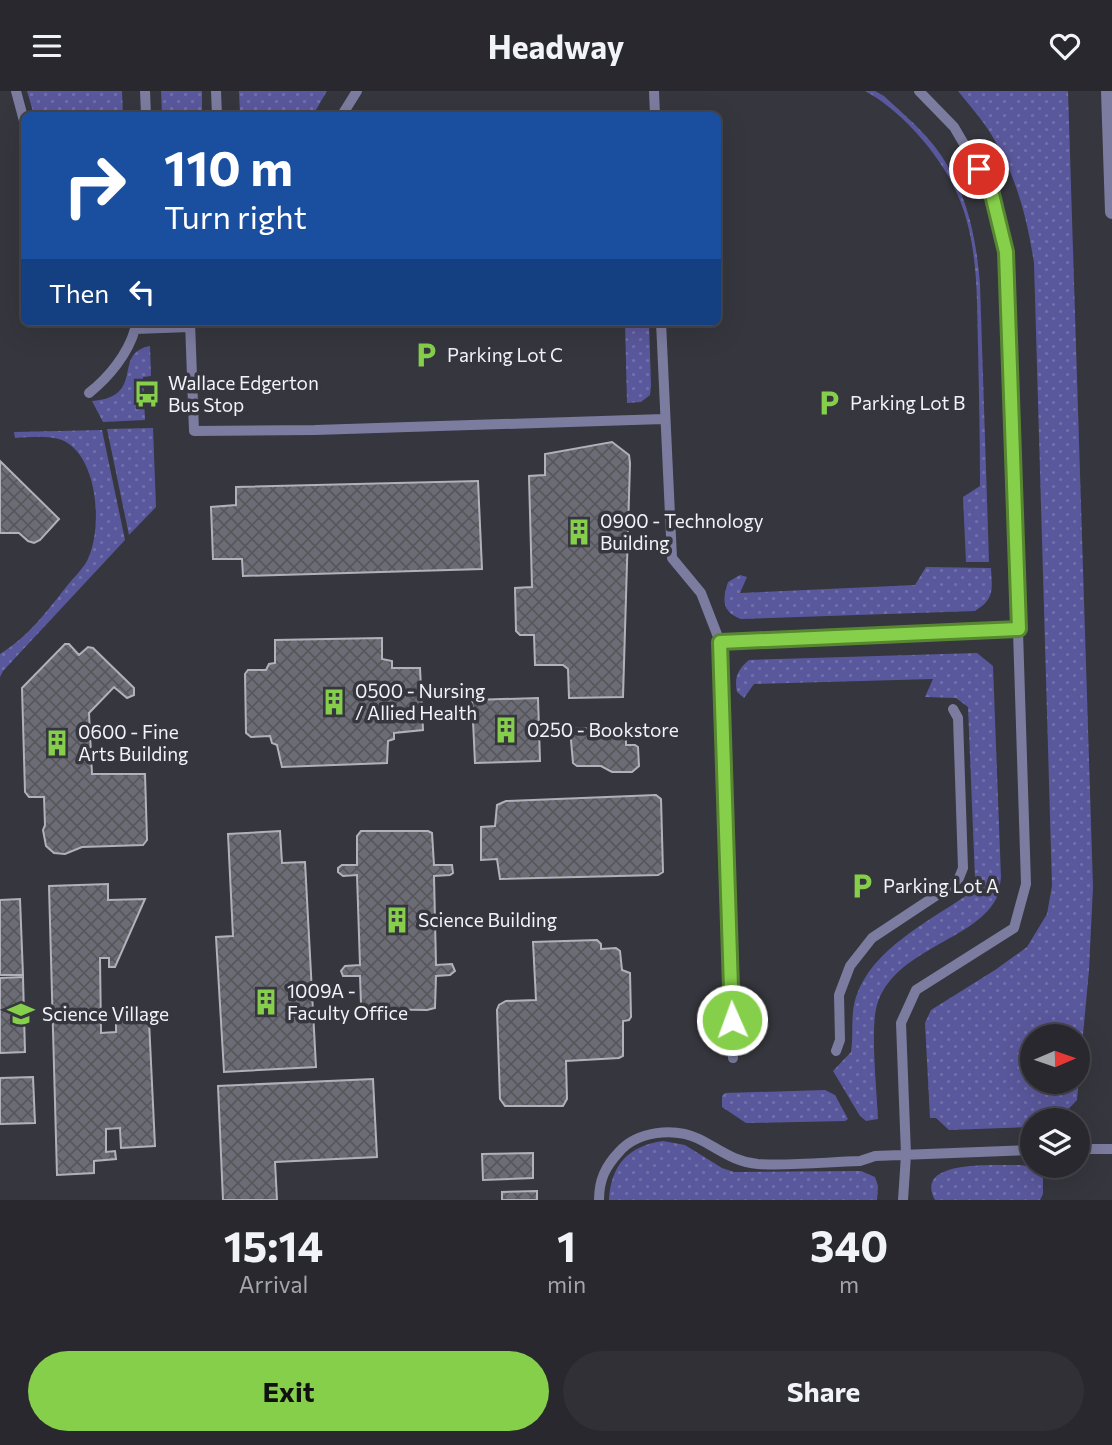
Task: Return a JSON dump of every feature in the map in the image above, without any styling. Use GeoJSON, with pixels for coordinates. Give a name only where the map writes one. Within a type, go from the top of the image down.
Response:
{"type":"FeatureCollection","features":[{"type":"Feature","properties":{"kind":"street"},"geometry":{"type":"LineString","coordinates":[[1108,91],[1112,212]]}},
{"type":"Feature","properties":{"kind":"lane"},"geometry":{"type":"LineString","coordinates":[[145,91],[146,112]]}},
{"type":"Feature","properties":{"kind":"lane"},"geometry":{"type":"LineString","coordinates":[[216,91],[217,112]]}},
{"type":"Feature","properties":{"kind":"lane"},"geometry":{"type":"LineString","coordinates":[[344,112],[357,91]]}},
{"type":"Feature","properties":{"kind":"lane"},"geometry":{"type":"LineString","coordinates":[[654,91],[655,112]]}},
{"type":"Feature","properties":{"kind":"lane"},"geometry":{"type":"LineString","coordinates":[[903,1200],[906,1155],[901,1023],[916,990],[1014,928],[1026,884],[1006,252],[991,190],[954,127],[919,91]]}},
{"type":"Feature","properties":{"kind":"lane"},"geometry":{"type":"LineString","coordinates":[[16,92],[22,112]]}},
{"type":"Feature","properties":{"kind":"lane"},"geometry":{"type":"LineString","coordinates":[[89,393],[106,380],[132,342],[135,329],[176,326]]}},
{"type":"Feature","properties":{"kind":"lane"},"geometry":{"type":"LineString","coordinates":[[190,326],[194,431],[304,431],[664,419]]}},
{"type":"Feature","properties":{"kind":"lane"},"geometry":{"type":"LineString","coordinates":[[662,326],[672,558],[701,593],[720,642],[733,1059]]}},
{"type":"Feature","properties":{"kind":"lane"},"geometry":{"type":"LineString","coordinates":[[720,642],[1019,629]]}},
{"type":"Feature","properties":{"kind":"lane"},"geometry":{"type":"LineString","coordinates":[[836,1051],[840,1040],[839,995],[850,966],[872,938],[952,885],[963,869],[957,718],[953,709]]}},
{"type":"Feature","properties":{"kind":"lane"},"geometry":{"type":"LineString","coordinates":[[599,1200],[599,1185],[607,1165],[624,1146],[649,1133],[674,1133],[697,1138],[736,1160],[758,1164],[860,1161],[875,1156],[1020,1150]]}},
{"type":"Feature","properties":{"kind":"lane"},"geometry":{"type":"LineString","coordinates":[[1090,1149],[1112,1149]]}},
{"type":"Feature","properties":{"kind":"shaded area"},"geometry":{"type":"Polygon","coordinates":[[[27,91],[122,91],[123,112],[33,112],[27,91]]]}},
{"type":"Feature","properties":{"kind":"shaded area"},"geometry":{"type":"Polygon","coordinates":[[[161,91],[202,91],[202,112],[162,112],[161,91]]]}},
{"type":"Feature","properties":{"kind":"shaded area"},"geometry":{"type":"Polygon","coordinates":[[[239,91],[327,91],[315,112],[240,112],[239,91]]]}},
{"type":"Feature","properties":{"kind":"shaded area"},"geometry":{"type":"Polygon","coordinates":[[[865,91],[875,91],[884,96],[931,142],[952,174],[972,227],[980,284],[989,562],[966,562],[963,497],[980,486],[977,292],[974,255],[967,220],[954,187],[922,139],[894,111],[865,91]]]}},
{"type":"Feature","properties":{"kind":"shaded area"},"geometry":{"type":"Polygon","coordinates":[[[958,91],[1068,91],[1093,887],[1084,1024],[1020,1024],[1020,1094],[1078,1094],[1077,1100],[1069,1108],[1020,1108],[1020,1127],[949,1130],[936,1118],[930,1118],[925,1023],[931,1010],[1027,947],[1047,914],[1052,886],[1034,263],[1028,229],[1014,181],[987,128],[958,91]]]}},
{"type":"Feature","properties":{"kind":"shaded area"},"geometry":{"type":"Polygon","coordinates":[[[625,326],[649,326],[650,395],[641,402],[627,403],[625,326]]]}},
{"type":"Feature","properties":{"kind":"shaded area"},"geometry":{"type":"Polygon","coordinates":[[[150,346],[151,376],[143,377],[145,420],[103,422],[92,401],[109,398],[119,392],[132,357],[139,350],[150,346]]]}},
{"type":"Feature","properties":{"kind":"shaded area"},"geometry":{"type":"Polygon","coordinates":[[[153,428],[156,507],[129,535],[107,429],[153,428]]]}},
{"type":"Feature","properties":{"kind":"shaded area"},"geometry":{"type":"Polygon","coordinates":[[[102,430],[125,540],[0,677],[0,654],[36,623],[83,568],[92,548],[95,531],[94,495],[84,461],[62,440],[15,438],[14,432],[102,430]]]}},
{"type":"Feature","properties":{"kind":"shaded area"},"geometry":{"type":"Polygon","coordinates":[[[926,567],[991,568],[992,588],[989,598],[975,611],[741,619],[730,613],[725,605],[728,582],[740,575],[747,577],[740,593],[915,585],[926,567]]]}},
{"type":"Feature","properties":{"kind":"shaded area"},"geometry":{"type":"Polygon","coordinates":[[[977,653],[993,666],[1001,878],[999,891],[985,913],[971,925],[916,958],[886,986],[877,1005],[874,1029],[878,1119],[866,1121],[860,1116],[833,1071],[851,1052],[856,997],[864,980],[888,951],[973,888],[975,878],[968,707],[956,698],[925,697],[933,679],[754,684],[744,698],[737,692],[736,682],[740,670],[749,660],[977,653]]]}},
{"type":"Feature","properties":{"kind":"shaded area"},"geometry":{"type":"Polygon","coordinates":[[[825,1090],[835,1095],[848,1119],[746,1123],[722,1107],[722,1096],[725,1093],[825,1090]]]}},
{"type":"Feature","properties":{"kind":"shaded area"},"geometry":{"type":"Polygon","coordinates":[[[663,1141],[685,1145],[722,1168],[734,1172],[861,1171],[875,1177],[878,1186],[877,1200],[609,1200],[613,1177],[624,1159],[640,1147],[663,1141]]]}},
{"type":"Feature","properties":{"kind":"shaded area"},"geometry":{"type":"Polygon","coordinates":[[[1020,1165],[1020,1178],[1043,1178],[1043,1194],[1040,1200],[935,1200],[931,1186],[936,1177],[961,1167],[1020,1165]]]}},
{"type":"Feature","properties":{"kind":"building","name":"0900 - Technology Building"},"geometry":{"type":"Polygon","coordinates":[[[612,442],[629,455],[630,463],[623,697],[569,698],[568,669],[563,665],[535,665],[534,635],[520,635],[516,631],[515,588],[532,587],[529,476],[545,475],[545,454],[612,442]]]}},
{"type":"Feature","properties":{"kind":"building"},"geometry":{"type":"Polygon","coordinates":[[[0,461],[59,519],[34,543],[19,533],[0,533],[0,461]]]}},
{"type":"Feature","properties":{"kind":"building"},"geometry":{"type":"Polygon","coordinates":[[[478,481],[482,569],[243,576],[242,559],[213,559],[211,507],[236,505],[236,487],[478,481]]]}},
{"type":"Feature","properties":{"kind":"building","name":"0500 - Nursing / Allied Health"},"geometry":{"type":"Polygon","coordinates":[[[382,638],[382,659],[392,661],[392,668],[420,668],[423,730],[394,733],[394,739],[388,741],[387,763],[282,767],[277,745],[272,743],[270,736],[251,737],[246,733],[245,674],[248,670],[266,670],[269,664],[275,663],[275,640],[382,638]]]}},
{"type":"Feature","properties":{"kind":"building","name":"0600 - Fine Arts Building"},"geometry":{"type":"Polygon","coordinates":[[[65,644],[69,644],[79,655],[88,647],[93,648],[134,688],[134,695],[127,698],[114,687],[89,713],[92,774],[145,774],[147,840],[143,845],[82,847],[65,854],[54,853],[46,846],[43,830],[44,797],[29,797],[25,792],[22,688],[65,644]]]}},
{"type":"Feature","properties":{"kind":"building","name":"0250 - Bookstore"},"geometry":{"type":"Polygon","coordinates":[[[538,698],[540,761],[475,763],[472,700],[538,698]]]}},
{"type":"Feature","properties":{"kind":"building"},"geometry":{"type":"Polygon","coordinates":[[[626,727],[626,745],[638,747],[639,766],[632,772],[612,772],[601,766],[577,766],[573,763],[570,729],[626,727]]]}},
{"type":"Feature","properties":{"kind":"building"},"geometry":{"type":"Polygon","coordinates":[[[656,795],[661,799],[663,872],[658,875],[500,879],[497,859],[481,860],[481,827],[495,826],[497,805],[506,801],[656,795]]]}},
{"type":"Feature","properties":{"kind":"building","name":"1009A - Faculty Office"},"geometry":{"type":"Polygon","coordinates":[[[280,831],[282,863],[305,862],[316,1067],[224,1072],[216,937],[233,936],[228,834],[280,831]]]}},
{"type":"Feature","properties":{"kind":"building","name":"Science Building"},"geometry":{"type":"Polygon","coordinates":[[[361,831],[428,831],[432,833],[434,865],[452,865],[453,873],[450,875],[434,876],[436,965],[452,964],[455,971],[450,975],[436,976],[435,1008],[364,1009],[361,1004],[360,976],[343,976],[341,971],[345,966],[360,965],[357,875],[343,876],[338,872],[338,868],[342,865],[357,865],[357,836],[361,831]]]}},
{"type":"Feature","properties":{"kind":"building"},"geometry":{"type":"Polygon","coordinates":[[[108,884],[108,900],[145,899],[115,967],[109,967],[109,958],[100,958],[101,1033],[116,1032],[116,1021],[149,1021],[155,1146],[121,1148],[120,1128],[106,1129],[106,1152],[115,1151],[116,1159],[94,1161],[94,1173],[57,1175],[49,886],[108,884]]]}},
{"type":"Feature","properties":{"kind":"building"},"geometry":{"type":"Polygon","coordinates":[[[20,899],[23,975],[0,975],[0,900],[20,899]]]}},
{"type":"Feature","properties":{"kind":"building"},"geometry":{"type":"Polygon","coordinates":[[[597,940],[601,949],[616,948],[620,951],[622,970],[630,973],[631,1017],[623,1021],[623,1056],[566,1061],[567,1099],[563,1106],[505,1106],[500,1099],[497,1010],[499,1005],[506,1001],[536,1000],[533,942],[597,940]]]}},
{"type":"Feature","properties":{"kind":"building"},"geometry":{"type":"Polygon","coordinates":[[[23,977],[25,1052],[0,1053],[0,978],[23,977]]]}},
{"type":"Feature","properties":{"kind":"building"},"geometry":{"type":"Polygon","coordinates":[[[33,1077],[35,1123],[0,1124],[0,1078],[33,1077]]]}},
{"type":"Feature","properties":{"kind":"building"},"geometry":{"type":"Polygon","coordinates":[[[373,1079],[377,1157],[275,1162],[277,1200],[223,1200],[218,1086],[373,1079]]]}},
{"type":"Feature","properties":{"kind":"building"},"geometry":{"type":"Polygon","coordinates":[[[533,1153],[533,1178],[483,1180],[482,1154],[533,1153]]]}},
{"type":"Feature","properties":{"kind":"building"},"geometry":{"type":"Polygon","coordinates":[[[537,1191],[537,1200],[502,1200],[502,1192],[537,1191]]]}},
{"type":"Feature","properties":{"kind":"place","name":"Parking Lot C"},"geometry":{"type":"Point","coordinates":[426,355]}},
{"type":"Feature","properties":{"kind":"place","name":"Wallace Edgerton Bus Stop"},"geometry":{"type":"Point","coordinates":[147,394]}},
{"type":"Feature","properties":{"kind":"place","name":"Parking Lot B"},"geometry":{"type":"Point","coordinates":[829,403]}},
{"type":"Feature","properties":{"kind":"place","name":"0900 - Technology Building"},"geometry":{"type":"Point","coordinates":[579,532]}},
{"type":"Feature","properties":{"kind":"place","name":"0500 - Nursing / Allied Health"},"geometry":{"type":"Point","coordinates":[334,702]}},
{"type":"Feature","properties":{"kind":"place","name":"0250 - Bookstore"},"geometry":{"type":"Point","coordinates":[506,730]}},
{"type":"Feature","properties":{"kind":"place","name":"0600 - Fine Arts Building"},"geometry":{"type":"Point","coordinates":[57,743]}},
{"type":"Feature","properties":{"kind":"place","name":"Parking Lot A"},"geometry":{"type":"Point","coordinates":[862,886]}},
{"type":"Feature","properties":{"kind":"place","name":"Science Building"},"geometry":{"type":"Point","coordinates":[397,920]}},
{"type":"Feature","properties":{"kind":"place","name":"1009A - Faculty Office"},"geometry":{"type":"Point","coordinates":[266,1002]}},
{"type":"Feature","properties":{"kind":"place","name":"Science Village"},"geometry":{"type":"Point","coordinates":[21,1014]}},
{"type":"Feature","properties":{"kind":"route"},"geometry":{"type":"LineString","coordinates":[[732,1020],[720,642],[1019,629],[1006,252],[991,190],[979,169]]}}]}
